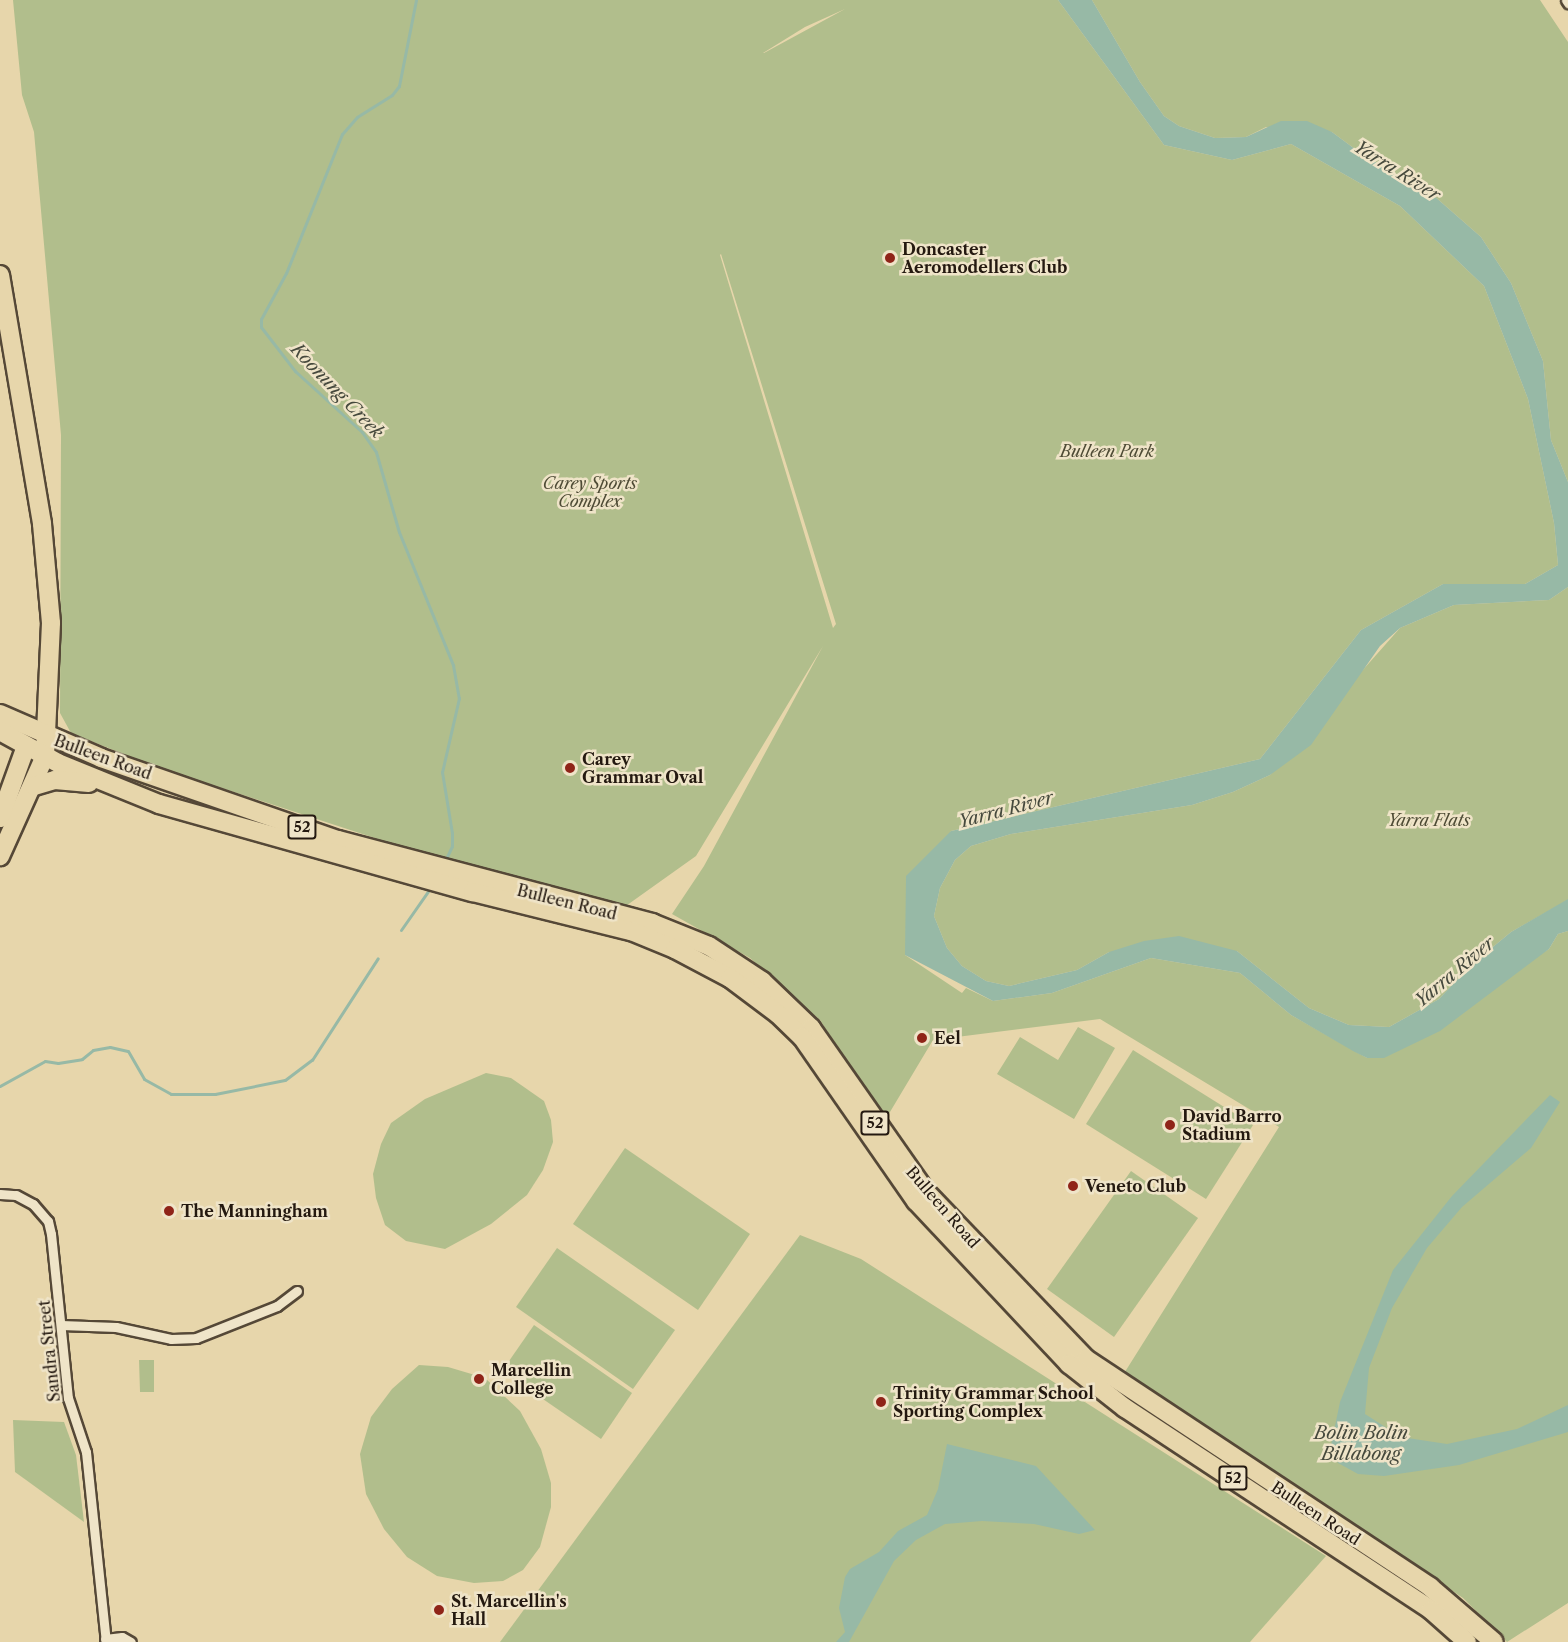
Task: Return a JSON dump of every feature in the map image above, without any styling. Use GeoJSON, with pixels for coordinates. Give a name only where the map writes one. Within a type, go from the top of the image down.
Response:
{"type":"FeatureCollection","features":[{"type":"Feature","properties":{"kind":"highway"},"geometry":{"type":"LineString","coordinates":[[0,274],[42,524],[51,623],[45,756],[34,786],[0,856]]}},
{"type":"Feature","properties":{"kind":"highway","name":"Bulleen Road"},"geometry":{"type":"LineString","coordinates":[[1,723],[47,736],[129,767],[475,886],[648,938],[702,962],[756,996],[778,1014],[819,1059],[886,1162],[916,1201],[1069,1364],[1125,1408],[1431,1610],[1467,1642]]}},
{"type":"Feature","properties":{"kind":"highway","name":"Bulleen Road"},"geometry":{"type":"LineString","coordinates":[[1,723],[26,746],[147,800],[475,886],[680,932],[709,946],[762,981],[811,1028],[925,1191],[1086,1359],[1430,1587],[1494,1642]]}},
{"type":"Feature","properties":{"kind":"highway"},"geometry":{"type":"LineString","coordinates":[[0,818],[26,746]]}},
{"type":"Feature","properties":{"kind":"highway"},"geometry":{"type":"LineString","coordinates":[[34,786],[66,780],[114,787]]}},
{"type":"Feature","properties":{"kind":"street","name":"Sandra Street"},"geometry":{"type":"LineString","coordinates":[[0,1194],[10,1193],[29,1201],[48,1221],[70,1408],[86,1452],[105,1641]]}},
{"type":"Feature","properties":{"kind":"street"},"geometry":{"type":"LineString","coordinates":[[61,1325],[116,1327],[171,1339],[196,1338],[277,1306],[297,1290]]}},
{"type":"Feature","properties":{"kind":"street"},"geometry":{"type":"LineString","coordinates":[[105,1641],[122,1637],[131,1642]]}},
{"type":"Feature","properties":{"kind":"green space"},"geometry":{"type":"Polygon","coordinates":[[[13,0],[1058,0],[1164,145],[1232,160],[1291,144],[1400,206],[1484,286],[1528,399],[1554,523],[1558,565],[1525,584],[1443,584],[1361,630],[1260,759],[951,831],[905,955],[962,993],[966,988],[993,1001],[1052,993],[1151,958],[1240,973],[1291,1015],[1367,1058],[1549,949],[1558,934],[1568,931],[1568,1603],[1507,1642],[1463,1598],[1244,1451],[1123,1375],[1279,1127],[1100,1019],[933,1040],[884,1122],[820,1020],[750,958],[672,914],[704,866],[823,646],[696,856],[623,908],[445,861],[148,764],[71,733],[60,713],[61,435],[34,132],[22,95],[13,0]],[[845,9],[805,27],[763,53],[764,53],[845,9]],[[720,255],[833,628],[836,624],[720,255]]]}},
{"type":"Feature","properties":{"kind":"green space"},"geometry":{"type":"Polygon","coordinates":[[[1092,0],[1540,0],[1568,42],[1568,482],[1551,440],[1543,361],[1511,283],[1481,237],[1433,195],[1363,155],[1332,132],[1266,127],[1246,137],[1215,138],[1179,126],[1164,116],[1140,82],[1092,0]]]}},
{"type":"Feature","properties":{"kind":"green space","name":"Yarra Flats"},"geometry":{"type":"Polygon","coordinates":[[[1568,587],[1568,900],[1511,932],[1471,965],[1439,999],[1389,1027],[1349,1025],[1309,1008],[1237,951],[1109,952],[1077,970],[1009,986],[986,981],[962,966],[947,948],[934,916],[940,888],[955,860],[971,846],[1011,834],[1192,805],[1233,792],[1270,775],[1400,628],[1454,605],[1549,600],[1568,587]]]}},
{"type":"Feature","properties":{"kind":"green space"},"geometry":{"type":"Polygon","coordinates":[[[1078,1027],[1115,1048],[1074,1119],[997,1074],[1020,1037],[1058,1060],[1078,1027]]]}},
{"type":"Feature","properties":{"kind":"green space","name":"David Barro Stadium"},"geometry":{"type":"Polygon","coordinates":[[[1133,1050],[1253,1125],[1206,1199],[1086,1124],[1133,1050]]]}},
{"type":"Feature","properties":{"kind":"green space"},"geometry":{"type":"Polygon","coordinates":[[[486,1073],[511,1078],[544,1101],[551,1120],[553,1142],[543,1170],[527,1195],[491,1224],[445,1249],[406,1241],[385,1225],[376,1198],[373,1174],[381,1144],[391,1123],[425,1099],[486,1073]]]}},
{"type":"Feature","properties":{"kind":"green space"},"geometry":{"type":"Polygon","coordinates":[[[625,1148],[750,1234],[698,1310],[573,1224],[625,1148]]]}},
{"type":"Feature","properties":{"kind":"green space"},"geometry":{"type":"Polygon","coordinates":[[[1131,1171],[1198,1218],[1114,1337],[1047,1289],[1131,1171]]]}},
{"type":"Feature","properties":{"kind":"green space","name":"Trinity Grammar School Sporting Complex"},"geometry":{"type":"Polygon","coordinates":[[[800,1235],[861,1259],[1326,1556],[1250,1642],[500,1642],[800,1235]]]}},
{"type":"Feature","properties":{"kind":"green space"},"geometry":{"type":"Polygon","coordinates":[[[557,1248],[675,1330],[633,1389],[516,1307],[557,1248]]]}},
{"type":"Feature","properties":{"kind":"green space"},"geometry":{"type":"Polygon","coordinates":[[[534,1325],[632,1393],[601,1439],[502,1371],[534,1325]]]}},
{"type":"Feature","properties":{"kind":"green space"},"geometry":{"type":"Polygon","coordinates":[[[139,1360],[154,1360],[154,1392],[140,1392],[139,1360]]]}},
{"type":"Feature","properties":{"kind":"green space"},"geometry":{"type":"Polygon","coordinates":[[[419,1365],[448,1367],[485,1378],[520,1411],[541,1449],[551,1483],[551,1507],[540,1547],[523,1570],[503,1581],[474,1583],[437,1576],[407,1557],[384,1529],[366,1494],[360,1454],[371,1417],[392,1389],[419,1365]]]}},
{"type":"Feature","properties":{"kind":"green space"},"geometry":{"type":"Polygon","coordinates":[[[13,1420],[64,1422],[76,1455],[84,1522],[15,1472],[13,1420]]]}},
{"type":"Feature","properties":{"kind":"water"},"geometry":{"type":"Polygon","coordinates":[[[1058,0],[1092,0],[1140,82],[1164,116],[1179,126],[1215,138],[1246,137],[1281,121],[1307,121],[1332,132],[1363,155],[1433,195],[1481,237],[1511,283],[1543,361],[1551,440],[1568,482],[1568,587],[1549,600],[1454,605],[1400,628],[1380,646],[1311,745],[1270,775],[1233,792],[1192,805],[1011,834],[971,846],[955,860],[940,888],[934,916],[947,948],[962,966],[986,981],[1009,986],[1077,970],[1109,952],[1144,941],[1179,936],[1237,951],[1309,1008],[1349,1025],[1389,1027],[1439,999],[1471,965],[1511,932],[1568,899],[1568,931],[1558,934],[1549,949],[1440,1031],[1384,1058],[1367,1058],[1291,1015],[1240,973],[1151,958],[1052,993],[993,1001],[905,955],[906,876],[951,831],[1260,759],[1361,630],[1443,584],[1525,584],[1558,565],[1554,523],[1528,399],[1484,286],[1400,206],[1291,144],[1232,160],[1164,145],[1058,0]]]}},
{"type":"Feature","properties":{"kind":"water","name":"Bolin Bolin Billabong"},"geometry":{"type":"Polygon","coordinates":[[[1550,1095],[1560,1102],[1531,1148],[1462,1207],[1427,1248],[1392,1308],[1369,1368],[1365,1414],[1401,1437],[1447,1444],[1517,1429],[1568,1405],[1568,1432],[1459,1465],[1384,1476],[1358,1474],[1338,1463],[1331,1445],[1340,1402],[1393,1270],[1452,1196],[1550,1095]]]}},
{"type":"Feature","properties":{"kind":"water"},"geometry":{"type":"Polygon","coordinates":[[[947,1444],[1036,1466],[1095,1530],[1079,1534],[1034,1524],[982,1521],[945,1524],[916,1540],[894,1561],[849,1642],[836,1642],[845,1632],[839,1608],[845,1577],[850,1569],[879,1552],[898,1531],[927,1515],[938,1489],[947,1444]]]}},
{"type":"Feature","properties":{"kind":"waterway","name":"Koonung Creek"},"geometry":{"type":"LineString","coordinates":[[416,0],[399,86],[392,95],[357,117],[342,134],[286,273],[261,319],[261,327],[295,371],[362,432],[376,452],[399,532],[453,665],[459,698],[442,772],[452,833],[452,846],[444,863]]}},
{"type":"Feature","properties":{"kind":"waterway","name":"Koonung Creek"},"geometry":{"type":"LineString","coordinates":[[401,930],[431,887]]}},
{"type":"Feature","properties":{"kind":"waterway","name":"Koonung Creek"},"geometry":{"type":"LineString","coordinates":[[0,1086],[45,1061],[58,1063],[82,1059],[93,1050],[110,1047],[128,1051],[144,1079],[171,1094],[215,1094],[285,1080],[312,1060],[378,958]]}},
{"type":"Feature","properties":{"kind":"place","name":"Doncaster Aeromodellers Club"},"geometry":{"type":"Point","coordinates":[890,258]}},
{"type":"Feature","properties":{"kind":"place","name":"Carey Grammar Oval"},"geometry":{"type":"Point","coordinates":[570,768]}},
{"type":"Feature","properties":{"kind":"place","name":"Eel"},"geometry":{"type":"Point","coordinates":[922,1038]}},
{"type":"Feature","properties":{"kind":"place","name":"David Barro Stadium"},"geometry":{"type":"Point","coordinates":[1170,1125]}},
{"type":"Feature","properties":{"kind":"place","name":"Veneto Club"},"geometry":{"type":"Point","coordinates":[1073,1186]}},
{"type":"Feature","properties":{"kind":"place","name":"The Manningham"},"geometry":{"type":"Point","coordinates":[169,1211]}},
{"type":"Feature","properties":{"kind":"place","name":"Marcellin College"},"geometry":{"type":"Point","coordinates":[479,1379]}},
{"type":"Feature","properties":{"kind":"place","name":"Trinity Grammar School Sporting Complex"},"geometry":{"type":"Point","coordinates":[881,1402]}},
{"type":"Feature","properties":{"kind":"place","name":"St. Marcellin's Hall"},"geometry":{"type":"Point","coordinates":[439,1610]}},
{"type":"Feature","properties":{"kind":"water label","name":"Yarra River"},"geometry":{"type":"Point","coordinates":[1397,171]}},
{"type":"Feature","properties":{"kind":"water label","name":"Yarra River"},"geometry":{"type":"Point","coordinates":[1006,810]}},
{"type":"Feature","properties":{"kind":"water label","name":"Yarra River"},"geometry":{"type":"Point","coordinates":[1455,972]}},
{"type":"Feature","properties":{"kind":"park label","name":"Bulleen Park"},"geometry":{"type":"Point","coordinates":[1107,451]}},
{"type":"Feature","properties":{"kind":"park label","name":"Carey Sports Complex"},"geometry":{"type":"Point","coordinates":[590,492]}}]}
